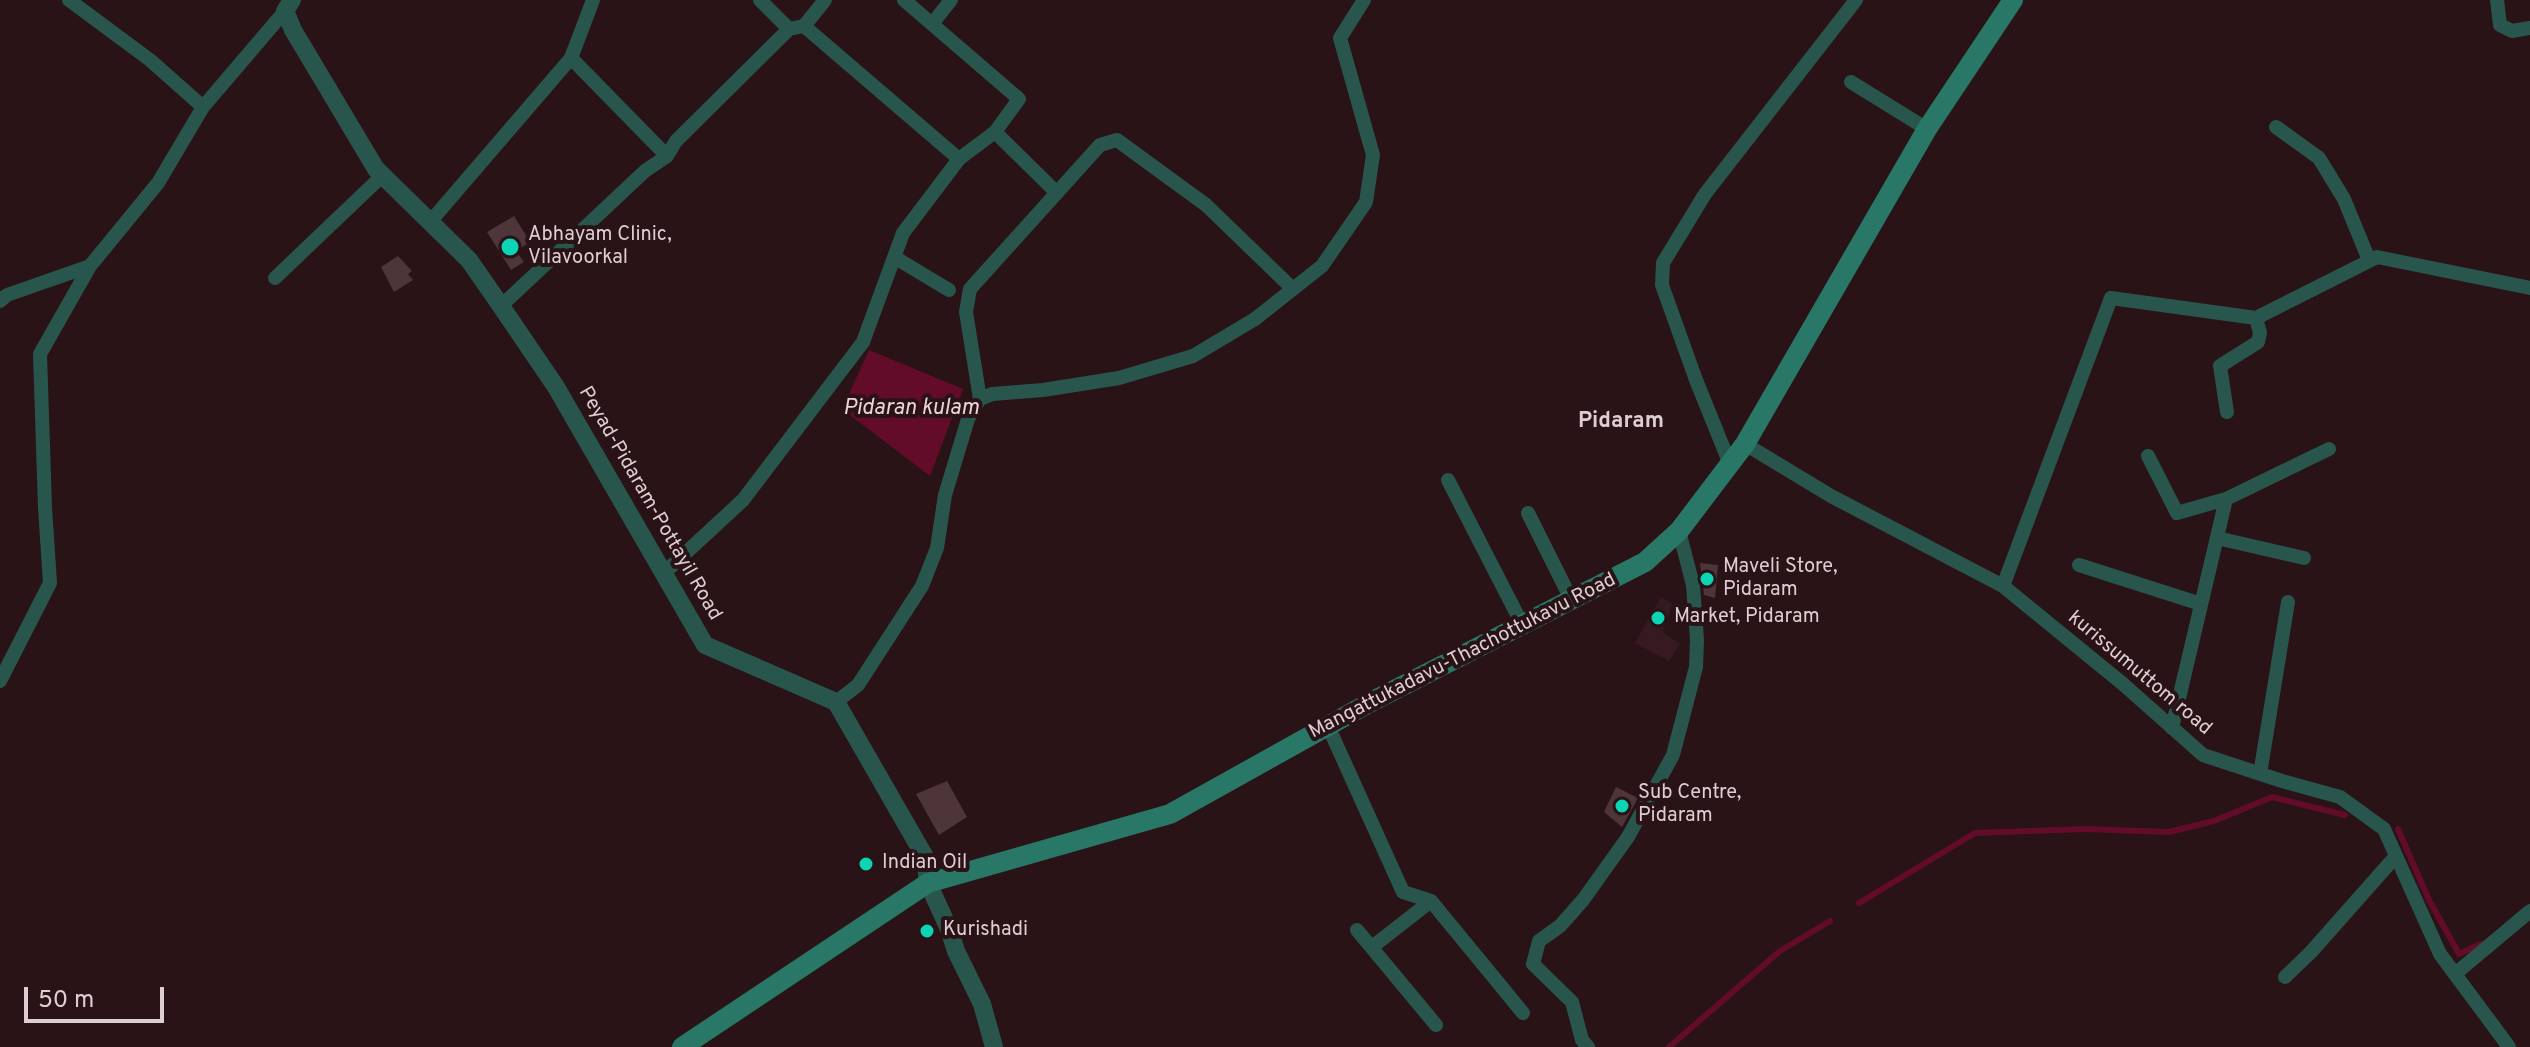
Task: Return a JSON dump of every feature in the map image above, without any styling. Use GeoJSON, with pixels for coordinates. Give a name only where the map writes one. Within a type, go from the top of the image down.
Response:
{"type":"FeatureCollection","features":[{"type":"Feature","properties":{"kind":"main road","name":"Mangattukadavu-Thachottukavu Road"},"geometry":{"type":"LineString","coordinates":[[682,1047],[928,883],[1170,814],[1328,726],[1645,562],[1679,531],[1745,444],[1927,129],[2013,0]]}},
{"type":"Feature","properties":{"kind":"street"},"geometry":{"type":"LineString","coordinates":[[69,0],[150,60],[203,107]]}},
{"type":"Feature","properties":{"kind":"street"},"geometry":{"type":"LineString","coordinates":[[430,222],[571,58],[593,0]]}},
{"type":"Feature","properties":{"kind":"street"},"geometry":{"type":"LineString","coordinates":[[760,0],[789,29]]}},
{"type":"Feature","properties":{"kind":"street"},"geometry":{"type":"LineString","coordinates":[[501,306],[645,171],[667,156],[676,141],[789,29],[804,26],[825,0]]}},
{"type":"Feature","properties":{"kind":"street"},"geometry":{"type":"LineString","coordinates":[[664,573],[743,500],[863,342],[903,233],[959,159],[995,132],[1019,99],[904,0]]}},
{"type":"Feature","properties":{"kind":"street"},"geometry":{"type":"LineString","coordinates":[[932,24],[951,0]]}},
{"type":"Feature","properties":{"kind":"street"},"geometry":{"type":"LineString","coordinates":[[994,1047],[982,1004],[928,883],[925,857],[836,702],[858,685],[922,586],[937,548],[945,495],[963,434],[980,399],[992,394],[1043,390],[1119,378],[1193,356],[1255,319],[1322,266],[1366,202],[1373,155],[1340,38],[1364,0]]}},
{"type":"Feature","properties":{"kind":"street"},"geometry":{"type":"LineString","coordinates":[[1730,464],[1662,285],[1663,263],[1705,194],[1856,0]]}},
{"type":"Feature","properties":{"kind":"street"},"geometry":{"type":"LineString","coordinates":[[2497,0],[2500,25],[2512,31],[2530,28]]}},
{"type":"Feature","properties":{"kind":"street"},"geometry":{"type":"LineString","coordinates":[[0,681],[50,583],[40,354],[90,266],[158,183],[203,107],[288,6]]}},
{"type":"Feature","properties":{"kind":"street","name":"Peyad-Pidaram-Pottayil Road"},"geometry":{"type":"LineString","coordinates":[[288,6],[293,30],[376,169],[469,260],[556,387],[705,645],[836,702]]}},
{"type":"Feature","properties":{"kind":"street"},"geometry":{"type":"LineString","coordinates":[[804,26],[959,159]]}},
{"type":"Feature","properties":{"kind":"street"},"geometry":{"type":"LineString","coordinates":[[571,58],[667,156]]}},
{"type":"Feature","properties":{"kind":"street"},"geometry":{"type":"LineString","coordinates":[[1851,82],[1927,129]]}},
{"type":"Feature","properties":{"kind":"street"},"geometry":{"type":"LineString","coordinates":[[2276,127],[2319,158],[2344,199],[2369,260]]}},
{"type":"Feature","properties":{"kind":"street"},"geometry":{"type":"LineString","coordinates":[[995,132],[1057,193]]}},
{"type":"Feature","properties":{"kind":"street"},"geometry":{"type":"LineString","coordinates":[[980,399],[966,312],[970,289],[1100,145],[1117,140],[1206,205],[1293,289]]}},
{"type":"Feature","properties":{"kind":"street"},"geometry":{"type":"LineString","coordinates":[[275,278],[382,176]]}},
{"type":"Feature","properties":{"kind":"street"},"geometry":{"type":"LineString","coordinates":[[894,257],[949,290]]}},
{"type":"Feature","properties":{"kind":"street"},"geometry":{"type":"LineString","coordinates":[[2003,586],[2111,298],[2256,318],[2377,257],[2530,288]]}},
{"type":"Feature","properties":{"kind":"street"},"geometry":{"type":"LineString","coordinates":[[0,301],[7,295],[90,266]]}},
{"type":"Feature","properties":{"kind":"street"},"geometry":{"type":"LineString","coordinates":[[2227,412],[2220,366],[2258,342],[2260,333],[2256,318]]}},
{"type":"Feature","properties":{"kind":"street","name":"kurissumuttom road"},"geometry":{"type":"LineString","coordinates":[[1745,444],[1831,496],[2003,586],[2203,755],[2340,797],[2384,829],[2440,954],[2509,1047]]}},
{"type":"Feature","properties":{"kind":"street"},"geometry":{"type":"LineString","coordinates":[[2148,456],[2177,513],[2226,499],[2329,449]]}},
{"type":"Feature","properties":{"kind":"street"},"geometry":{"type":"LineString","coordinates":[[1448,480],[1523,626]]}},
{"type":"Feature","properties":{"kind":"street"},"geometry":{"type":"LineString","coordinates":[[2172,728],[2226,499]]}},
{"type":"Feature","properties":{"kind":"street"},"geometry":{"type":"LineString","coordinates":[[1528,513],[1572,601]]}},
{"type":"Feature","properties":{"kind":"street"},"geometry":{"type":"LineString","coordinates":[[1588,1047],[1582,1040],[1572,1002],[1533,964],[1539,941],[1560,926],[1583,900],[1628,837],[1673,755],[1696,667],[1697,640],[1693,585],[1679,531]]}},
{"type":"Feature","properties":{"kind":"street"},"geometry":{"type":"LineString","coordinates":[[2217,538],[2304,558]]}},
{"type":"Feature","properties":{"kind":"street"},"geometry":{"type":"LineString","coordinates":[[2079,565],[2201,604]]}},
{"type":"Feature","properties":{"kind":"street"},"geometry":{"type":"LineString","coordinates":[[2260,774],[2288,602]]}},
{"type":"Feature","properties":{"kind":"street"},"geometry":{"type":"LineString","coordinates":[[1328,726],[1403,892],[1431,901],[1523,1013]]}},
{"type":"Feature","properties":{"kind":"street"},"geometry":{"type":"LineString","coordinates":[[2285,977],[2396,856]]}},
{"type":"Feature","properties":{"kind":"street"},"geometry":{"type":"LineString","coordinates":[[1372,947],[1431,901]]}},
{"type":"Feature","properties":{"kind":"street"},"geometry":{"type":"LineString","coordinates":[[2455,974],[2530,911]]}},
{"type":"Feature","properties":{"kind":"street"},"geometry":{"type":"LineString","coordinates":[[1357,930],[1436,1025]]}},
{"type":"Feature","properties":{"kind":"shaded area","name":"Market, Pidaram"},"geometry":{"type":"Polygon","coordinates":[[[1661,597],[1672,604],[1663,632],[1680,644],[1669,661],[1635,643],[1661,597]]]}},
{"type":"Feature","properties":{"kind":"water","name":"Pidaran kulam"},"geometry":{"type":"Polygon","coordinates":[[[869,350],[963,389],[930,476],[842,409],[869,350]]]}},
{"type":"Feature","properties":{"kind":"building","name":"Abhayam Clinic, Vilavoorkal"},"geometry":{"type":"Polygon","coordinates":[[[514,216],[530,242],[516,251],[524,262],[511,270],[487,232],[514,216]]]}},
{"type":"Feature","properties":{"kind":"building"},"geometry":{"type":"Polygon","coordinates":[[[398,256],[412,271],[408,274],[413,280],[394,292],[381,267],[398,256]]]}},
{"type":"Feature","properties":{"kind":"building"},"geometry":{"type":"Polygon","coordinates":[[[1700,563],[1718,565],[1715,598],[1704,595],[1700,563]]]}},
{"type":"Feature","properties":{"kind":"building"},"geometry":{"type":"Polygon","coordinates":[[[947,781],[967,817],[939,835],[916,794],[947,781]]]}},
{"type":"Feature","properties":{"kind":"building","name":"Sub Centre, Pidaram"},"geometry":{"type":"Polygon","coordinates":[[[1616,787],[1638,798],[1622,827],[1604,812],[1616,787]]]}},
{"type":"Feature","properties":{"kind":"waterway"},"geometry":{"type":"LineString","coordinates":[[1859,903],[1975,833],[2086,829],[2169,832],[2214,821],[2272,797],[2345,815]]}},
{"type":"Feature","properties":{"kind":"waterway"},"geometry":{"type":"LineString","coordinates":[[2398,829],[2429,900],[2459,954],[2481,944]]}},
{"type":"Feature","properties":{"kind":"waterway"},"geometry":{"type":"LineString","coordinates":[[1669,1047],[1780,951],[1830,921]]}},
{"type":"Feature","properties":{"kind":"place","name":"Abhayam Clinic, Vilavoorkal"},"geometry":{"type":"Point","coordinates":[510,247]}},
{"type":"Feature","properties":{"kind":"place","name":"Maveli Store, Pidaram"},"geometry":{"type":"Point","coordinates":[1707,579]}},
{"type":"Feature","properties":{"kind":"place","name":"Market, Pidaram"},"geometry":{"type":"Point","coordinates":[1658,618]}},
{"type":"Feature","properties":{"kind":"place","name":"Sub Centre, Pidaram"},"geometry":{"type":"Point","coordinates":[1622,806]}},
{"type":"Feature","properties":{"kind":"place","name":"Indian Oil"},"geometry":{"type":"Point","coordinates":[866,864]}},
{"type":"Feature","properties":{"kind":"place","name":"Kurishadi"},"geometry":{"type":"Point","coordinates":[927,931]}},
{"type":"Feature","properties":{"kind":"district","name":"Pidaram"},"geometry":{"type":"Point","coordinates":[1621,423]}}]}
